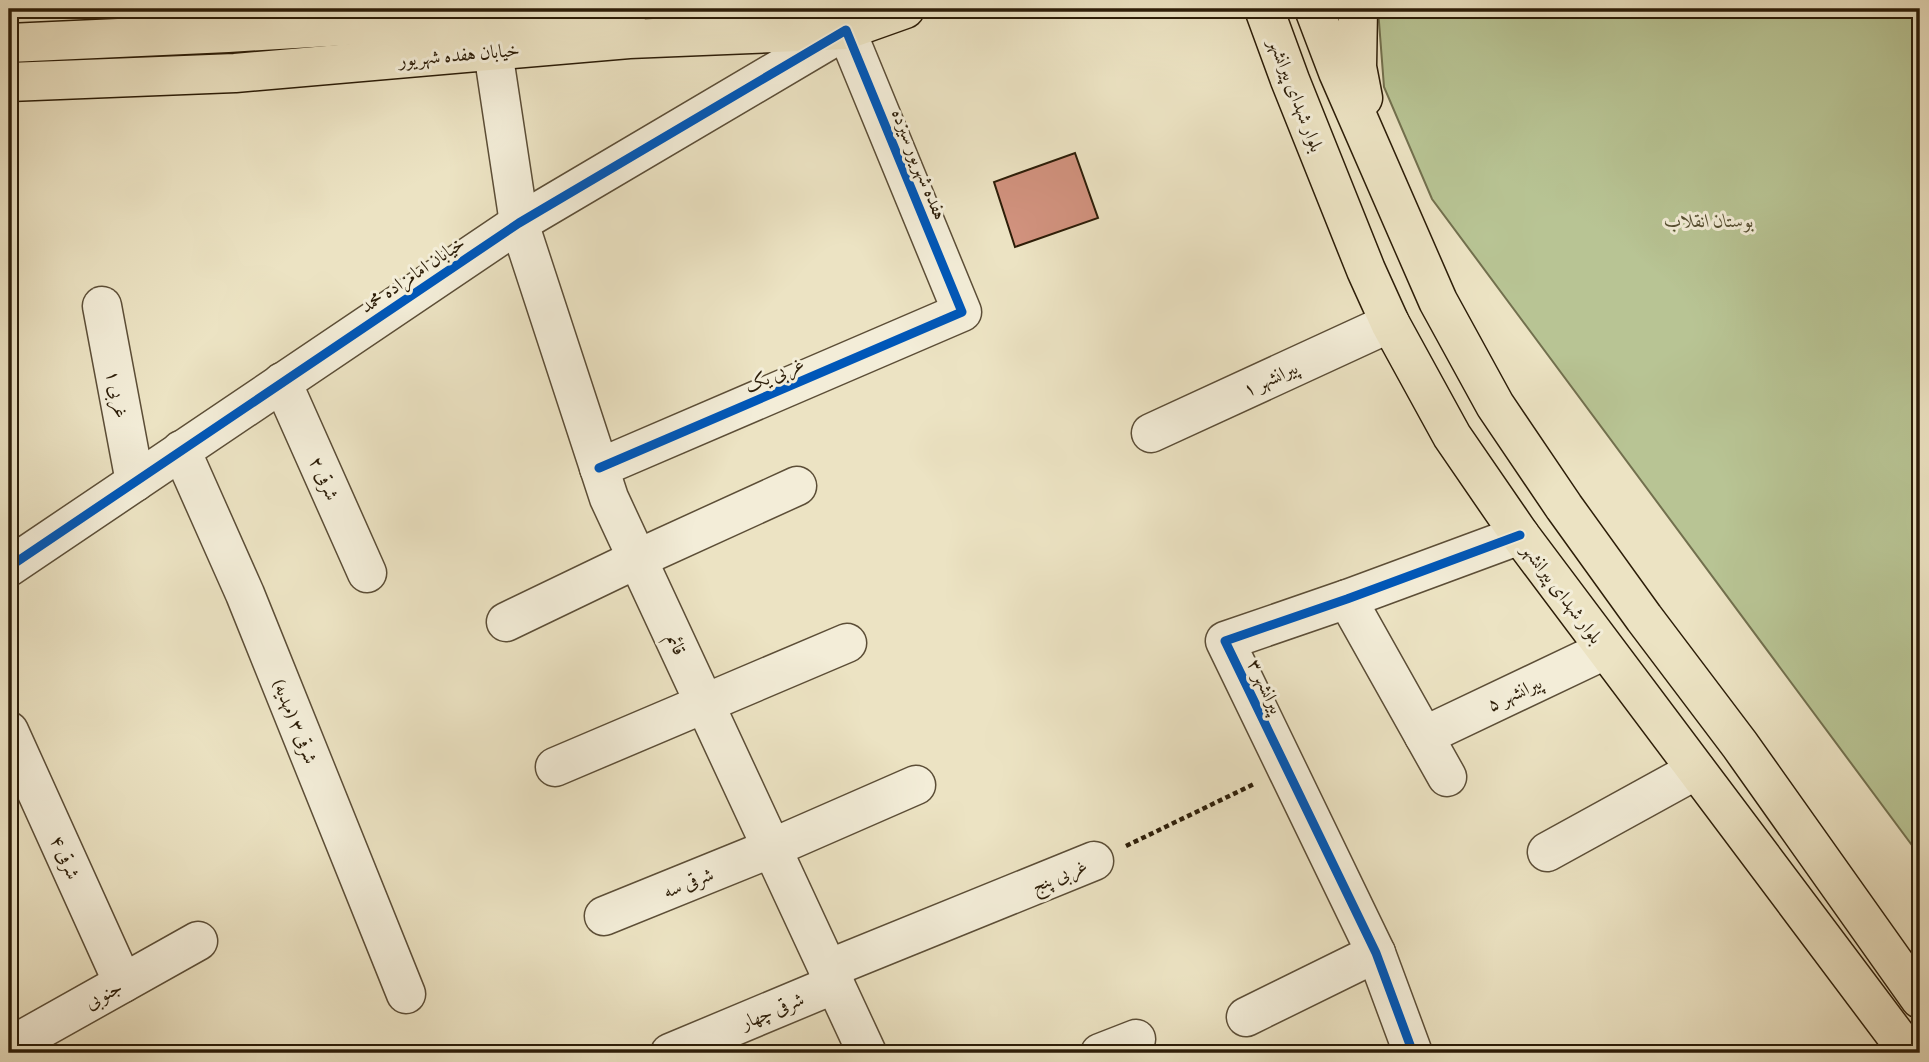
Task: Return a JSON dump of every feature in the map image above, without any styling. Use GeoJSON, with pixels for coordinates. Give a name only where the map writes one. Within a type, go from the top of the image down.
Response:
{"type":"FeatureCollection","features":[{"type":"Feature","properties":{"kind":"main road"},"geometry":{"type":"LineString","coordinates":[[9,43],[226,21],[629,9]]}},
{"type":"Feature","properties":{"kind":"main road","name":"خیابان هفده شهریور"},"geometry":{"type":"LineString","coordinates":[[9,82],[235,73],[629,39],[846,30],[905,9]]}},
{"type":"Feature","properties":{"kind":"main road"},"geometry":{"type":"LineString","coordinates":[[1314,9],[1338,72],[1437,301],[1495,405],[1564,507],[1740,745],[1920,999]]}},
{"type":"Feature","properties":{"kind":"main road"},"geometry":{"type":"LineString","coordinates":[[1358,9],[1357,67],[1373,155]]}},
{"type":"Feature","properties":{"kind":"main road","name":"بلوار شهدای پیرانشهر"},"geometry":{"type":"LineString","coordinates":[[1262,11],[1390,323],[1452,436],[1520,536],[1909,1053]]}},
{"type":"Feature","properties":{"kind":"street","name":"خیابان امامزاده محمد"},"geometry":{"type":"LineString","coordinates":[[9,567],[519,223],[846,30]]}},
{"type":"Feature","properties":{"kind":"street","name":"هفده شهریور سیزده"},"geometry":{"type":"LineString","coordinates":[[846,30],[962,312]]}},
{"type":"Feature","properties":{"kind":"street","name":"قائم"},"geometry":{"type":"LineString","coordinates":[[493,51],[519,223],[609,498],[867,1053]]}},
{"type":"Feature","properties":{"kind":"street","name":"غربی ۱"},"geometry":{"type":"LineString","coordinates":[[102,306],[135,482]]}},
{"type":"Feature","properties":{"kind":"street","name":"غربی یک"},"geometry":{"type":"LineString","coordinates":[[599,468],[962,312]]}},
{"type":"Feature","properties":{"kind":"street","name":"پیرانشهر ۱"},"geometry":{"type":"LineString","coordinates":[[1151,433],[1390,323]]}},
{"type":"Feature","properties":{"kind":"street","name":"شرقی ۲"},"geometry":{"type":"LineString","coordinates":[[282,382],[367,573]]}},
{"type":"Feature","properties":{"kind":"street","name":"شرقی ۳ (مهدیه)"},"geometry":{"type":"LineString","coordinates":[[181,450],[245,594],[406,994]]}},
{"type":"Feature","properties":{"kind":"street"},"geometry":{"type":"LineString","coordinates":[[506,622],[797,486]]}},
{"type":"Feature","properties":{"kind":"street","name":"پیرانشهر ۳"},"geometry":{"type":"LineString","coordinates":[[1413,1053],[1376,953],[1225,641],[1520,536]]}},
{"type":"Feature","properties":{"kind":"street"},"geometry":{"type":"LineString","coordinates":[[1347,599],[1447,777]]}},
{"type":"Feature","properties":{"kind":"street"},"geometry":{"type":"LineString","coordinates":[[555,767],[847,643]]}},
{"type":"Feature","properties":{"kind":"street","name":"پیرانشهر ۵"},"geometry":{"type":"LineString","coordinates":[[1424,736],[1605,650]]}},
{"type":"Feature","properties":{"kind":"street","name":"شرقی ۴"},"geometry":{"type":"LineString","coordinates":[[9,730],[123,983]]}},
{"type":"Feature","properties":{"kind":"street"},"geometry":{"type":"LineString","coordinates":[[1547,852],[1696,770]]}},
{"type":"Feature","properties":{"kind":"street","name":"شرقی سه"},"geometry":{"type":"LineString","coordinates":[[604,916],[772,848],[916,785]]}},
{"type":"Feature","properties":{"kind":"street","name":"غربی پنج"},"geometry":{"type":"LineString","coordinates":[[831,976],[1094,861]]}},
{"type":"Feature","properties":{"kind":"street","name":"جنوبی"},"geometry":{"type":"LineString","coordinates":[[9,1047],[198,941]]}},
{"type":"Feature","properties":{"kind":"street"},"geometry":{"type":"LineString","coordinates":[[1246,1017],[1376,953]]}},
{"type":"Feature","properties":{"kind":"street","name":"شرقی چهار"},"geometry":{"type":"LineString","coordinates":[[670,1053],[831,976]]}},
{"type":"Feature","properties":{"kind":"street"},"geometry":{"type":"LineString","coordinates":[[1100,1053],[1136,1039]]}},
{"type":"Feature","properties":{"kind":"green space","name":"بوستان انقلاب"},"geometry":{"type":"Polygon","coordinates":[[[1378,9],[1920,9],[1920,856],[1432,199],[1384,87],[1378,9]]]}},
{"type":"Feature","properties":{"kind":"building"},"geometry":{"type":"Polygon","coordinates":[[[1075,153],[1098,218],[1015,247],[994,182],[1075,153]]]}},
{"type":"Feature","properties":{"kind":"cycle path"},"geometry":{"type":"LineString","coordinates":[[9,567],[519,223],[846,30],[962,312],[599,468]]}},
{"type":"Feature","properties":{"kind":"cycle path"},"geometry":{"type":"LineString","coordinates":[[1413,1053],[1376,953],[1225,641],[1520,535]]}}]}
